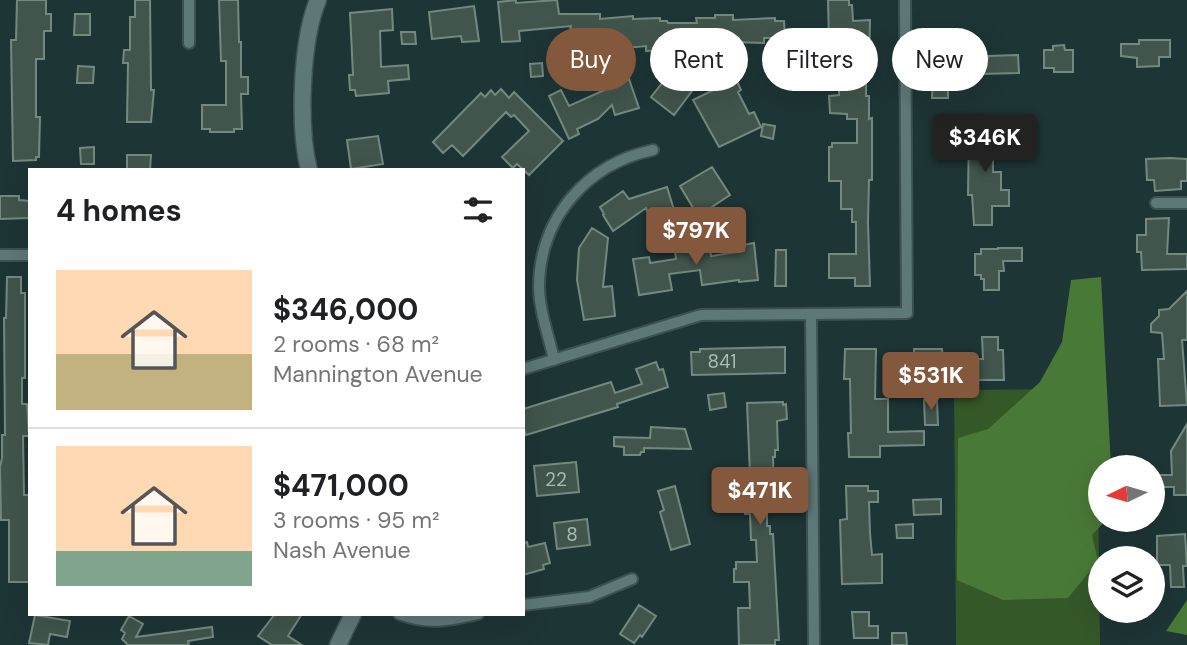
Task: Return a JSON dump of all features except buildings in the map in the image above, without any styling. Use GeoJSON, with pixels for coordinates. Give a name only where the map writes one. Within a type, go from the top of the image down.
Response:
{"type":"FeatureCollection","features":[{"type":"Feature","properties":{"kind":"main road"},"geometry":{"type":"LineString","coordinates":[[309,168],[304,137],[304,69],[309,30],[318,0]]}},
{"type":"Feature","properties":{"kind":"main road"},"geometry":{"type":"LineString","coordinates":[[338,645],[352,616]]}},
{"type":"Feature","properties":{"kind":"street"},"geometry":{"type":"LineString","coordinates":[[189,0],[189,43]]}},
{"type":"Feature","properties":{"kind":"street"},"geometry":{"type":"LineString","coordinates":[[525,368],[701,315],[907,313],[905,0]]}},
{"type":"Feature","properties":{"kind":"street"},"geometry":{"type":"LineString","coordinates":[[554,360],[541,308],[539,288],[541,262],[552,225],[574,193],[588,179],[622,159],[653,150]]}},
{"type":"Feature","properties":{"kind":"street"},"geometry":{"type":"LineString","coordinates":[[1156,203],[1187,203]]}},
{"type":"Feature","properties":{"kind":"street"},"geometry":{"type":"LineString","coordinates":[[0,256],[28,255]]}},
{"type":"Feature","properties":{"kind":"street"},"geometry":{"type":"LineString","coordinates":[[811,314],[814,645]]}},
{"type":"Feature","properties":{"kind":"street"},"geometry":{"type":"LineString","coordinates":[[525,605],[589,597],[632,579]]}},
{"type":"Feature","properties":{"kind":"street"},"geometry":{"type":"LineString","coordinates":[[406,616],[424,621],[445,622],[470,616]]}},
{"type":"Feature","properties":{"kind":"green space"},"geometry":{"type":"Polygon","coordinates":[[[1101,277],[1110,455],[1088,455],[1088,532],[1095,532],[1092,535],[1095,546],[1088,546],[1088,573],[1068,598],[1003,600],[957,580],[958,438],[988,429],[1040,382],[1062,342],[1071,280],[1101,277]]]}},
{"type":"Feature","properties":{"kind":"green space"},"geometry":{"type":"Polygon","coordinates":[[[954,390],[1097,390],[1098,455],[1088,455],[1088,532],[1099,532],[1099,546],[1088,546],[1088,623],[1100,623],[1100,645],[956,645],[954,390]]]}},
{"type":"Feature","properties":{"kind":"green space"},"geometry":{"type":"Polygon","coordinates":[[[1187,600],[1187,635],[1166,631],[1187,600]]]}}]}
